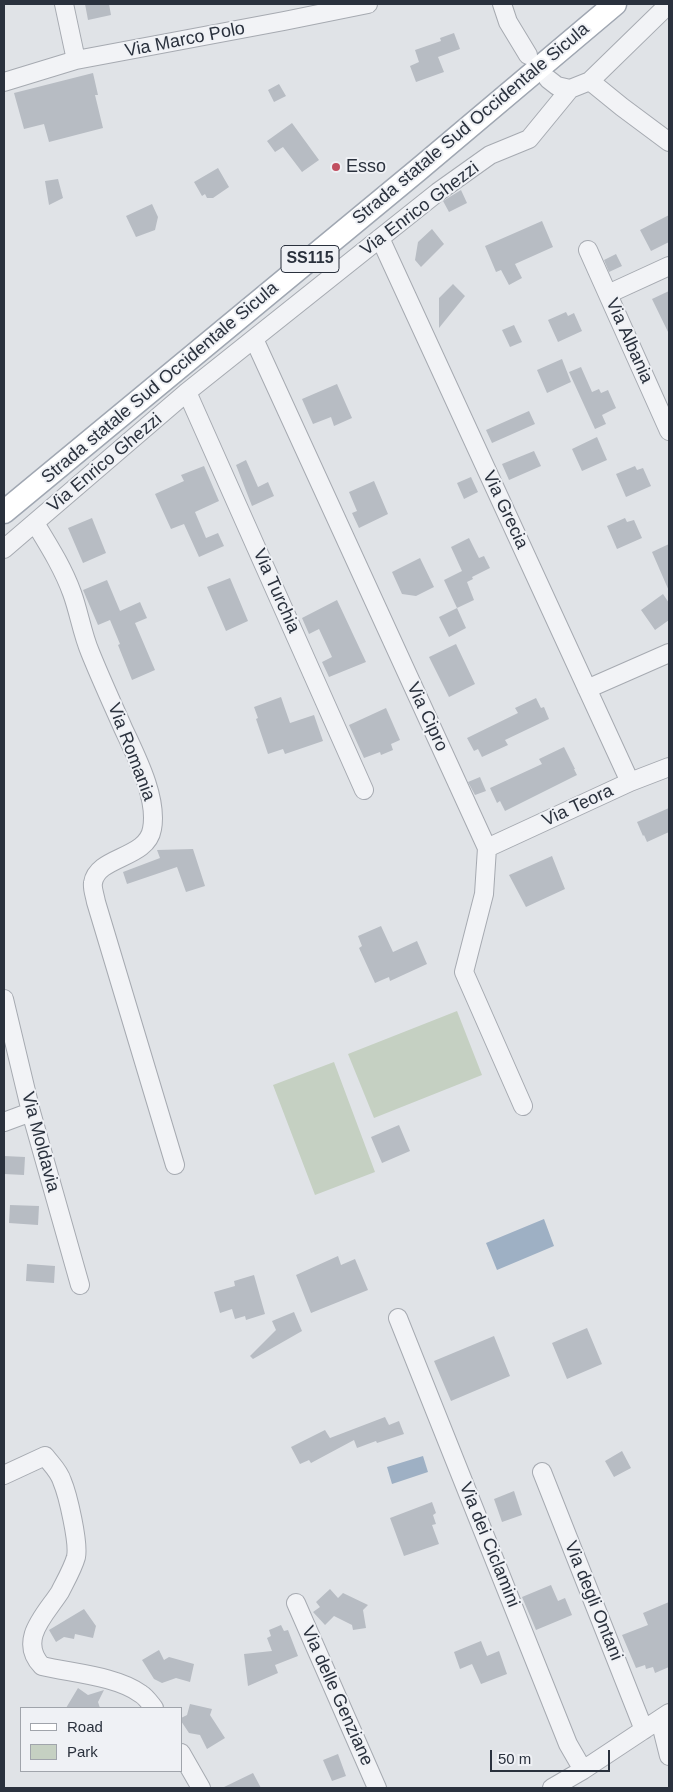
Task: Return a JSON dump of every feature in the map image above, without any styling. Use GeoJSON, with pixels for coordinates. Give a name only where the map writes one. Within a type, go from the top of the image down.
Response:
{"type":"FeatureCollection","features":[{"type":"Feature","properties":{"kind":"main road","name":"Strada statale Sud Occidentale Sicula"},"geometry":{"type":"LineString","coordinates":[[4,512],[418,170],[615,4]]}},
{"type":"Feature","properties":{"kind":"street"},"geometry":{"type":"LineString","coordinates":[[64,4],[76,60]]}},
{"type":"Feature","properties":{"kind":"street"},"geometry":{"type":"LineString","coordinates":[[502,4],[508,22],[528,55]]}},
{"type":"Feature","properties":{"kind":"street","name":"Via Enrico Ghezzi"},"geometry":{"type":"LineString","coordinates":[[4,549],[188,392],[438,192],[490,156],[528,139],[570,89],[590,81],[669,4]]}},
{"type":"Feature","properties":{"kind":"street","name":"Via Marco Polo"},"geometry":{"type":"LineString","coordinates":[[4,82],[76,60],[360,5]]}},
{"type":"Feature","properties":{"kind":"street"},"geometry":{"type":"LineString","coordinates":[[548,79],[558,86],[570,89]]}},
{"type":"Feature","properties":{"kind":"street"},"geometry":{"type":"LineString","coordinates":[[590,81],[622,108],[669,142]]}},
{"type":"Feature","properties":{"kind":"street","name":"Via Grecia"},"geometry":{"type":"LineString","coordinates":[[380,238],[630,782]]}},
{"type":"Feature","properties":{"kind":"street","name":"Via Albania"},"geometry":{"type":"LineString","coordinates":[[588,250],[669,431]]}},
{"type":"Feature","properties":{"kind":"street"},"geometry":{"type":"LineString","coordinates":[[608,294],[669,266]]}},
{"type":"Feature","properties":{"kind":"street","name":"Via Cipro"},"geometry":{"type":"LineString","coordinates":[[254,339],[487,848],[484,894],[464,972],[523,1106]]}},
{"type":"Feature","properties":{"kind":"street","name":"Via Turchia"},"geometry":{"type":"LineString","coordinates":[[188,392],[364,790]]}},
{"type":"Feature","properties":{"kind":"street","name":"Via Romania"},"geometry":{"type":"LineString","coordinates":[[35,523],[58,560],[72,593],[88,649],[141,768],[152,805],[154,821],[152,832],[144,844],[98,872],[93,884],[96,902],[175,1165]]}},
{"type":"Feature","properties":{"kind":"street"},"geometry":{"type":"LineString","coordinates":[[587,689],[669,653]]}},
{"type":"Feature","properties":{"kind":"street","name":"Via Teora"},"geometry":{"type":"LineString","coordinates":[[487,848],[630,782],[669,767]]}},
{"type":"Feature","properties":{"kind":"street","name":"Via Moldavia"},"geometry":{"type":"LineString","coordinates":[[4,999],[31,1112],[80,1285]]}},
{"type":"Feature","properties":{"kind":"street"},"geometry":{"type":"LineString","coordinates":[[4,1122],[31,1112]]}},
{"type":"Feature","properties":{"kind":"street","name":"Via dei Ciclamini"},"geometry":{"type":"LineString","coordinates":[[398,1318],[568,1744],[583,1770]]}},
{"type":"Feature","properties":{"kind":"street"},"geometry":{"type":"LineString","coordinates":[[4,1475],[45,1456],[57,1470],[62,1480],[70,1509],[76,1556],[60,1591],[37,1624],[32,1645],[36,1660],[42,1666],[114,1681],[128,1686],[142,1694],[153,1707]]}},
{"type":"Feature","properties":{"kind":"street","name":"Via degli Ontani"},"geometry":{"type":"LineString","coordinates":[[542,1472],[644,1730]]}},
{"type":"Feature","properties":{"kind":"street","name":"Via delle Genziane"},"geometry":{"type":"LineString","coordinates":[[296,1603],[378,1788]]}},
{"type":"Feature","properties":{"kind":"street"},"geometry":{"type":"LineString","coordinates":[[552,1788],[665,1717],[669,1756]]}},
{"type":"Feature","properties":{"kind":"street"},"geometry":{"type":"LineString","coordinates":[[182,1755],[201,1788]]}},
{"type":"Feature","properties":{"kind":"green space"},"geometry":{"type":"Polygon","coordinates":[[[457,1011],[482,1075],[374,1118],[348,1054],[457,1011]]]}},
{"type":"Feature","properties":{"kind":"green space"},"geometry":{"type":"Polygon","coordinates":[[[334,1062],[375,1172],[315,1195],[273,1085],[334,1062]]]}},
{"type":"Feature","properties":{"kind":"water"},"geometry":{"type":"Polygon","coordinates":[[[544,1219],[554,1246],[497,1270],[486,1243],[544,1219]]]}},
{"type":"Feature","properties":{"kind":"water"},"geometry":{"type":"Polygon","coordinates":[[[423,1456],[428,1472],[392,1484],[387,1467],[423,1456]]]}},
{"type":"Feature","properties":{"kind":"building"},"geometry":{"type":"Polygon","coordinates":[[[85,4],[109,4],[111,15],[88,20],[85,4]]]}},
{"type":"Feature","properties":{"kind":"building"},"geometry":{"type":"Polygon","coordinates":[[[454,33],[460,49],[438,57],[444,72],[416,82],[410,66],[419,62],[415,50],[441,41],[440,38],[454,33]]]}},
{"type":"Feature","properties":{"kind":"building"},"geometry":{"type":"Polygon","coordinates":[[[93,73],[98,95],[95,95],[103,128],[49,142],[44,124],[24,129],[14,93],[93,73]]]}},
{"type":"Feature","properties":{"kind":"building"},"geometry":{"type":"Polygon","coordinates":[[[279,84],[286,96],[274,102],[268,90],[279,84]]]}},
{"type":"Feature","properties":{"kind":"building"},"geometry":{"type":"Polygon","coordinates":[[[292,123],[319,160],[302,172],[283,147],[275,152],[267,141],[292,123]]]}},
{"type":"Feature","properties":{"kind":"building"},"geometry":{"type":"Polygon","coordinates":[[[218,168],[229,187],[213,198],[207,198],[205,194],[202,196],[194,182],[218,168]]]}},
{"type":"Feature","properties":{"kind":"building"},"geometry":{"type":"Polygon","coordinates":[[[58,179],[63,198],[49,205],[45,181],[58,179]]]}},
{"type":"Feature","properties":{"kind":"building"},"geometry":{"type":"Polygon","coordinates":[[[461,190],[467,203],[449,212],[443,201],[461,190]]]}},
{"type":"Feature","properties":{"kind":"building"},"geometry":{"type":"Polygon","coordinates":[[[152,204],[158,217],[155,230],[136,237],[126,216],[152,204]]]}},
{"type":"Feature","properties":{"kind":"building"},"geometry":{"type":"Polygon","coordinates":[[[669,215],[669,242],[651,251],[640,230],[669,215]]]}},
{"type":"Feature","properties":{"kind":"building"},"geometry":{"type":"Polygon","coordinates":[[[542,221],[553,247],[515,264],[522,278],[509,285],[501,270],[496,272],[485,246],[542,221]]]}},
{"type":"Feature","properties":{"kind":"building"},"geometry":{"type":"Polygon","coordinates":[[[432,229],[444,244],[421,267],[415,260],[418,242],[432,229]]]}},
{"type":"Feature","properties":{"kind":"building"},"geometry":{"type":"Polygon","coordinates":[[[616,254],[622,266],[609,272],[604,260],[616,254]]]}},
{"type":"Feature","properties":{"kind":"building"},"geometry":{"type":"Polygon","coordinates":[[[453,284],[465,296],[439,328],[439,298],[453,284]]]}},
{"type":"Feature","properties":{"kind":"building"},"geometry":{"type":"Polygon","coordinates":[[[669,291],[669,334],[652,299],[669,291]]]}},
{"type":"Feature","properties":{"kind":"building"},"geometry":{"type":"Polygon","coordinates":[[[566,312],[568,316],[574,313],[582,331],[558,342],[548,320],[566,312]]]}},
{"type":"Feature","properties":{"kind":"building"},"geometry":{"type":"Polygon","coordinates":[[[514,325],[522,342],[510,347],[502,330],[514,325]]]}},
{"type":"Feature","properties":{"kind":"building"},"geometry":{"type":"Polygon","coordinates":[[[562,359],[571,382],[547,393],[537,370],[562,359]]]}},
{"type":"Feature","properties":{"kind":"building"},"geometry":{"type":"Polygon","coordinates":[[[581,367],[592,392],[599,389],[601,393],[608,390],[616,408],[602,415],[606,424],[595,429],[569,372],[581,367]]]}},
{"type":"Feature","properties":{"kind":"building"},"geometry":{"type":"Polygon","coordinates":[[[337,384],[352,418],[334,426],[331,417],[313,424],[302,399],[337,384]]]}},
{"type":"Feature","properties":{"kind":"building"},"geometry":{"type":"Polygon","coordinates":[[[529,411],[535,424],[492,443],[486,430],[529,411]]]}},
{"type":"Feature","properties":{"kind":"building"},"geometry":{"type":"Polygon","coordinates":[[[597,437],[607,460],[582,471],[572,449],[597,437]]]}},
{"type":"Feature","properties":{"kind":"building"},"geometry":{"type":"Polygon","coordinates":[[[534,451],[541,466],[509,480],[502,464],[534,451]]]}},
{"type":"Feature","properties":{"kind":"building"},"geometry":{"type":"Polygon","coordinates":[[[246,460],[258,487],[268,482],[274,496],[252,506],[236,465],[246,460]]]}},
{"type":"Feature","properties":{"kind":"building"},"geometry":{"type":"Polygon","coordinates":[[[204,466],[219,501],[195,512],[206,538],[218,533],[224,546],[199,557],[184,524],[171,529],[155,494],[184,481],[181,475],[204,466]]]}},
{"type":"Feature","properties":{"kind":"building"},"geometry":{"type":"Polygon","coordinates":[[[635,466],[637,470],[643,468],[651,486],[626,497],[616,474],[635,466]]]}},
{"type":"Feature","properties":{"kind":"building"},"geometry":{"type":"Polygon","coordinates":[[[471,477],[478,492],[464,499],[457,483],[471,477]]]}},
{"type":"Feature","properties":{"kind":"building"},"geometry":{"type":"Polygon","coordinates":[[[374,481],[388,514],[359,528],[352,513],[357,511],[349,492],[374,481]]]}},
{"type":"Feature","properties":{"kind":"building"},"geometry":{"type":"Polygon","coordinates":[[[92,518],[106,553],[83,563],[68,528],[92,518]]]}},
{"type":"Feature","properties":{"kind":"building"},"geometry":{"type":"Polygon","coordinates":[[[625,518],[627,522],[634,520],[642,538],[617,549],[607,526],[625,518]]]}},
{"type":"Feature","properties":{"kind":"building"},"geometry":{"type":"Polygon","coordinates":[[[469,538],[479,558],[484,556],[490,568],[472,577],[473,579],[467,582],[474,600],[457,608],[444,580],[462,571],[451,547],[469,538]]]}},
{"type":"Feature","properties":{"kind":"building"},"geometry":{"type":"Polygon","coordinates":[[[669,544],[669,591],[652,552],[669,544]]]}},
{"type":"Feature","properties":{"kind":"building"},"geometry":{"type":"Polygon","coordinates":[[[420,558],[434,587],[416,596],[402,594],[392,572],[420,558]]]}},
{"type":"Feature","properties":{"kind":"building"},"geometry":{"type":"Polygon","coordinates":[[[230,578],[248,621],[226,631],[207,587],[230,578]]]}},
{"type":"Feature","properties":{"kind":"building"},"geometry":{"type":"Polygon","coordinates":[[[107,580],[120,611],[140,602],[147,618],[135,623],[155,670],[132,680],[110,620],[98,625],[83,590],[107,580]]]}},
{"type":"Feature","properties":{"kind":"building"},"geometry":{"type":"Polygon","coordinates":[[[663,594],[669,603],[669,620],[655,630],[641,610],[663,594]]]}},
{"type":"Feature","properties":{"kind":"building"},"geometry":{"type":"Polygon","coordinates":[[[337,600],[366,662],[329,677],[322,662],[332,657],[319,629],[309,634],[302,618],[337,600]]]}},
{"type":"Feature","properties":{"kind":"building"},"geometry":{"type":"Polygon","coordinates":[[[457,608],[466,628],[449,637],[439,617],[457,608]]]}},
{"type":"Feature","properties":{"kind":"building"},"geometry":{"type":"Polygon","coordinates":[[[456,644],[475,684],[449,697],[429,657],[456,644]]]}},
{"type":"Feature","properties":{"kind":"building"},"geometry":{"type":"Polygon","coordinates":[[[281,697],[290,723],[314,715],[323,741],[285,754],[283,749],[268,754],[256,719],[258,718],[254,707],[281,697]]]}},
{"type":"Feature","properties":{"kind":"building"},"geometry":{"type":"Polygon","coordinates":[[[536,698],[541,708],[544,707],[549,719],[505,740],[508,745],[482,757],[478,749],[474,751],[467,738],[518,713],[515,708],[536,698]]]}},
{"type":"Feature","properties":{"kind":"building"},"geometry":{"type":"Polygon","coordinates":[[[386,708],[400,740],[391,744],[393,750],[381,755],[380,752],[364,758],[349,725],[386,708]]]}},
{"type":"Feature","properties":{"kind":"building"},"geometry":{"type":"Polygon","coordinates":[[[564,747],[577,775],[505,811],[500,801],[497,803],[490,788],[542,764],[539,759],[564,747]]]}},
{"type":"Feature","properties":{"kind":"building"},"geometry":{"type":"Polygon","coordinates":[[[480,777],[486,791],[475,795],[468,782],[480,777]]]}},
{"type":"Feature","properties":{"kind":"building"},"geometry":{"type":"Polygon","coordinates":[[[669,808],[669,832],[647,842],[637,822],[669,808]]]}},
{"type":"Feature","properties":{"kind":"building"},"geometry":{"type":"Polygon","coordinates":[[[193,849],[205,886],[186,892],[177,867],[127,884],[123,872],[160,858],[157,850],[193,849]]]}},
{"type":"Feature","properties":{"kind":"building"},"geometry":{"type":"Polygon","coordinates":[[[552,856],[565,889],[526,907],[509,875],[552,856]]]}},
{"type":"Feature","properties":{"kind":"building"},"geometry":{"type":"Polygon","coordinates":[[[381,926],[393,952],[417,941],[427,964],[390,981],[389,977],[375,983],[359,948],[362,946],[358,936],[381,926]]]}},
{"type":"Feature","properties":{"kind":"building"},"geometry":{"type":"Polygon","coordinates":[[[399,1125],[410,1151],[382,1163],[371,1137],[399,1125]]]}},
{"type":"Feature","properties":{"kind":"building"},"geometry":{"type":"Polygon","coordinates":[[[4,1156],[25,1157],[24,1175],[4,1174],[4,1156]]]}},
{"type":"Feature","properties":{"kind":"building"},"geometry":{"type":"Polygon","coordinates":[[[10,1205],[39,1206],[38,1225],[9,1223],[10,1205]]]}},
{"type":"Feature","properties":{"kind":"building"},"geometry":{"type":"Polygon","coordinates":[[[338,1256],[341,1265],[355,1259],[368,1290],[311,1313],[296,1275],[338,1256]]]}},
{"type":"Feature","properties":{"kind":"building"},"geometry":{"type":"Polygon","coordinates":[[[27,1264],[55,1266],[54,1283],[26,1281],[27,1264]]]}},
{"type":"Feature","properties":{"kind":"building"},"geometry":{"type":"Polygon","coordinates":[[[254,1275],[265,1314],[246,1320],[245,1316],[235,1319],[232,1309],[220,1313],[214,1292],[235,1286],[234,1281],[254,1275]]]}},
{"type":"Feature","properties":{"kind":"building"},"geometry":{"type":"Polygon","coordinates":[[[294,1312],[302,1331],[253,1359],[250,1356],[276,1330],[272,1321],[294,1312]]]}},
{"type":"Feature","properties":{"kind":"building"},"geometry":{"type":"Polygon","coordinates":[[[587,1328],[602,1364],[567,1379],[552,1343],[587,1328]]]}},
{"type":"Feature","properties":{"kind":"building"},"geometry":{"type":"Polygon","coordinates":[[[494,1336],[510,1376],[451,1401],[434,1361],[494,1336]]]}},
{"type":"Feature","properties":{"kind":"building"},"geometry":{"type":"Polygon","coordinates":[[[385,1417],[389,1425],[399,1421],[404,1434],[357,1448],[354,1440],[311,1463],[309,1460],[300,1464],[291,1447],[325,1430],[330,1438],[385,1417]]]}},
{"type":"Feature","properties":{"kind":"building"},"geometry":{"type":"Polygon","coordinates":[[[622,1451],[631,1468],[614,1477],[605,1461],[622,1451]]]}},
{"type":"Feature","properties":{"kind":"building"},"geometry":{"type":"Polygon","coordinates":[[[514,1491],[522,1515],[502,1522],[494,1499],[514,1491]]]}},
{"type":"Feature","properties":{"kind":"building"},"geometry":{"type":"Polygon","coordinates":[[[432,1502],[436,1513],[433,1515],[436,1524],[432,1525],[439,1544],[404,1556],[390,1518],[432,1502]]]}},
{"type":"Feature","properties":{"kind":"building"},"geometry":{"type":"Polygon","coordinates":[[[551,1585],[558,1601],[565,1598],[572,1615],[536,1630],[522,1597],[551,1585]]]}},
{"type":"Feature","properties":{"kind":"building"},"geometry":{"type":"Polygon","coordinates":[[[330,1589],[338,1598],[343,1593],[368,1605],[363,1610],[366,1628],[353,1630],[352,1625],[334,1616],[325,1625],[313,1612],[320,1607],[316,1602],[330,1589]]]}},
{"type":"Feature","properties":{"kind":"building"},"geometry":{"type":"Polygon","coordinates":[[[669,1602],[669,1667],[655,1673],[653,1667],[646,1669],[645,1665],[636,1668],[622,1635],[648,1625],[643,1613],[669,1602]]]}},
{"type":"Feature","properties":{"kind":"building"},"geometry":{"type":"Polygon","coordinates":[[[84,1609],[96,1626],[93,1638],[75,1634],[74,1639],[64,1637],[56,1642],[49,1630],[84,1609]]]}},
{"type":"Feature","properties":{"kind":"building"},"geometry":{"type":"Polygon","coordinates":[[[281,1625],[284,1631],[288,1630],[298,1656],[275,1665],[278,1673],[248,1686],[244,1654],[272,1651],[267,1638],[271,1636],[269,1630],[281,1625]]]}},
{"type":"Feature","properties":{"kind":"building"},"geometry":{"type":"Polygon","coordinates":[[[481,1641],[487,1656],[499,1651],[507,1674],[481,1684],[472,1664],[460,1669],[454,1652],[481,1641]]]}},
{"type":"Feature","properties":{"kind":"building"},"geometry":{"type":"Polygon","coordinates":[[[159,1650],[164,1660],[169,1657],[194,1664],[190,1682],[176,1678],[162,1683],[154,1679],[142,1660],[159,1650]]]}},
{"type":"Feature","properties":{"kind":"building"},"geometry":{"type":"Polygon","coordinates":[[[78,1688],[88,1695],[104,1690],[98,1702],[100,1707],[67,1707],[78,1688]]]}},
{"type":"Feature","properties":{"kind":"building"},"geometry":{"type":"Polygon","coordinates":[[[190,1704],[212,1709],[210,1715],[225,1738],[207,1749],[200,1735],[189,1733],[182,1722],[182,1718],[187,1715],[190,1704]]]}},
{"type":"Feature","properties":{"kind":"building"},"geometry":{"type":"Polygon","coordinates":[[[338,1754],[346,1776],[332,1781],[323,1760],[338,1754]]]}},
{"type":"Feature","properties":{"kind":"building"},"geometry":{"type":"Polygon","coordinates":[[[253,1773],[261,1788],[222,1788],[253,1773]]]}},
{"type":"Feature","properties":{"kind":"place","name":"Esso"},"geometry":{"type":"Point","coordinates":[336,167]}}]}
